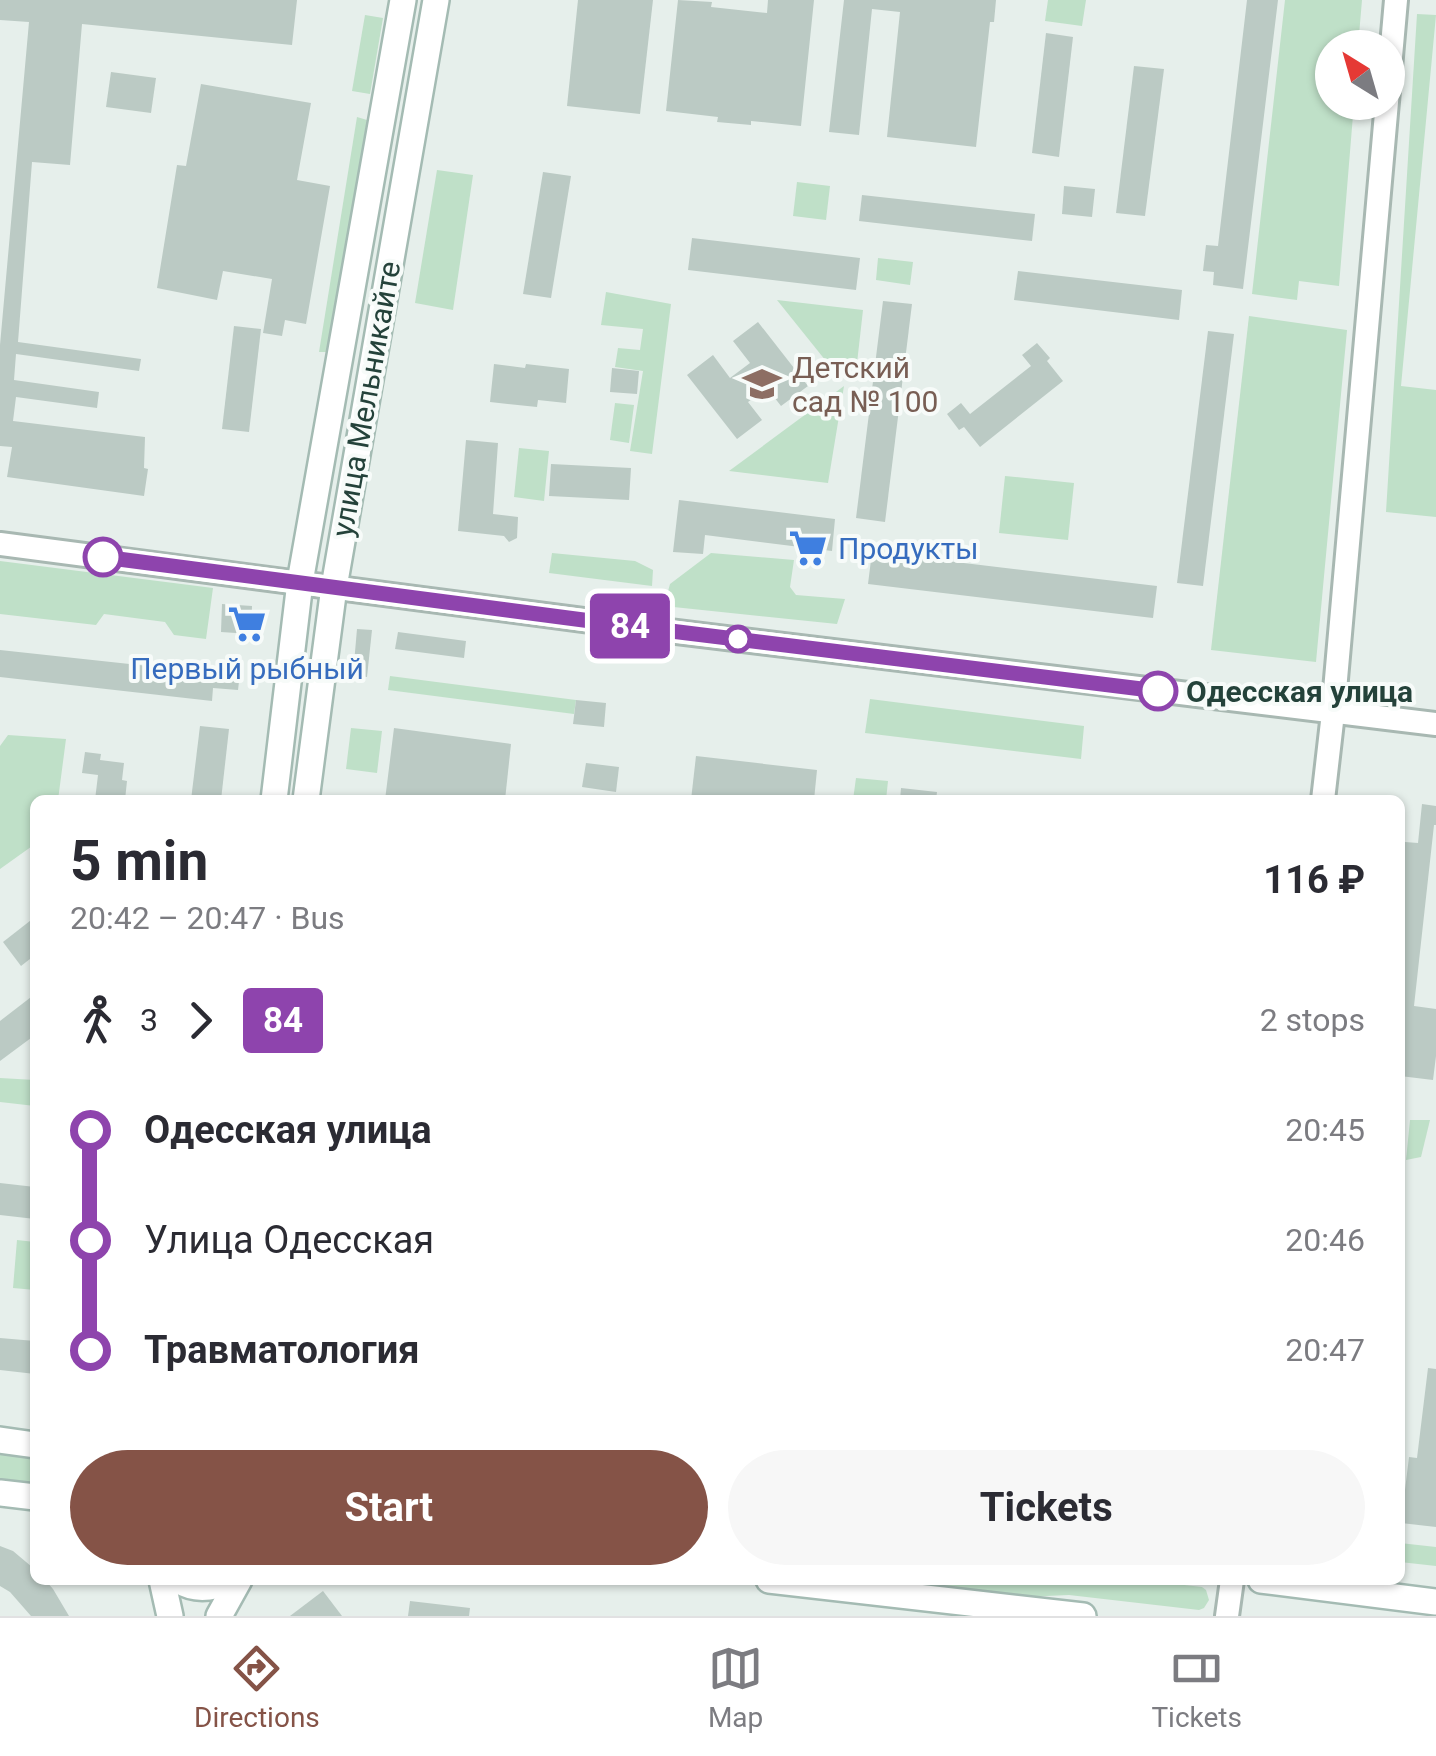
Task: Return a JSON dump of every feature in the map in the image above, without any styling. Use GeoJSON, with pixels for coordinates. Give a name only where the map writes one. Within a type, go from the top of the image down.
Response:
{"type":"FeatureCollection","features":[{"type":"Feature","properties":{"kind":"main road","name":"улица Мельникайте"},"geometry":{"type":"LineString","coordinates":[[275,790],[300,582],[403,0]]}},
{"type":"Feature","properties":{"kind":"main road","name":"улица Мельникайте"},"geometry":{"type":"LineString","coordinates":[[307,792],[334,586],[436,0]]}},
{"type":"Feature","properties":{"kind":"main road"},"geometry":{"type":"LineString","coordinates":[[275,790],[307,792]]}},
{"type":"Feature","properties":{"kind":"main road"},"geometry":{"type":"LineString","coordinates":[[0,1440],[30,1443]]}},
{"type":"Feature","properties":{"kind":"main road"},"geometry":{"type":"LineString","coordinates":[[0,1493],[30,1496]]}},
{"type":"Feature","properties":{"kind":"main road"},"geometry":{"type":"LineString","coordinates":[[163,1585],[170,1616]]}},
{"type":"Feature","properties":{"kind":"main road"},"geometry":{"type":"LineString","coordinates":[[186,1585],[216,1585]]}},
{"type":"Feature","properties":{"kind":"main road"},"geometry":{"type":"LineString","coordinates":[[219,1616],[235,1585]]}},
{"type":"Feature","properties":{"kind":"main road"},"geometry":{"type":"LineString","coordinates":[[813,1585],[1083,1616]]}},
{"type":"Feature","properties":{"kind":"main road"},"geometry":{"type":"LineString","coordinates":[[1301,1585],[1436,1602]]}},
{"type":"Feature","properties":{"kind":"street"},"geometry":{"type":"LineString","coordinates":[[1323,795],[1396,0]]}},
{"type":"Feature","properties":{"kind":"street"},"geometry":{"type":"LineString","coordinates":[[0,544],[614,624],[1436,724]]}},
{"type":"Feature","properties":{"kind":"street"},"geometry":{"type":"LineString","coordinates":[[1228,1616],[1231,1585]]}},
{"type":"Feature","properties":{"kind":"green space"},"geometry":{"type":"Polygon","coordinates":[[[1048,0],[1086,0],[1082,26],[1045,21],[1048,0]]]}},
{"type":"Feature","properties":{"kind":"green space"},"geometry":{"type":"Polygon","coordinates":[[[1285,0],[1362,0],[1359,30],[1315,30],[1315,120],[1353,120],[1339,286],[1299,281],[1297,300],[1252,294],[1285,0]]]}},
{"type":"Feature","properties":{"kind":"green space"},"geometry":{"type":"Polygon","coordinates":[[[1417,14],[1436,15],[1401,386],[1436,390],[1436,517],[1386,512],[1417,14]]]}},
{"type":"Feature","properties":{"kind":"green space"},"geometry":{"type":"Polygon","coordinates":[[[365,15],[383,18],[370,94],[352,91],[365,15]]]}},
{"type":"Feature","properties":{"kind":"green space"},"geometry":{"type":"Polygon","coordinates":[[[357,117],[367,120],[330,352],[319,352],[357,117]]]}},
{"type":"Feature","properties":{"kind":"green space"},"geometry":{"type":"Polygon","coordinates":[[[437,170],[473,175],[453,310],[415,303],[437,170]]]}},
{"type":"Feature","properties":{"kind":"green space"},"geometry":{"type":"Polygon","coordinates":[[[797,182],[830,186],[826,220],[793,216],[797,182]]]}},
{"type":"Feature","properties":{"kind":"green space"},"geometry":{"type":"Polygon","coordinates":[[[878,258],[913,262],[910,285],[876,280],[878,258]]]}},
{"type":"Feature","properties":{"kind":"green space"},"geometry":{"type":"Polygon","coordinates":[[[606,292],[671,304],[652,454],[630,451],[643,371],[615,367],[618,348],[640,350],[643,329],[601,325],[606,292]]]}},
{"type":"Feature","properties":{"kind":"green space"},"geometry":{"type":"Polygon","coordinates":[[[777,300],[863,310],[857,363],[838,376],[777,300]]]}},
{"type":"Feature","properties":{"kind":"green space"},"geometry":{"type":"Polygon","coordinates":[[[1249,316],[1347,330],[1316,662],[1211,650],[1249,316]]]}},
{"type":"Feature","properties":{"kind":"green space"},"geometry":{"type":"Polygon","coordinates":[[[844,386],[828,483],[729,471],[844,386]]]}},
{"type":"Feature","properties":{"kind":"green space"},"geometry":{"type":"Polygon","coordinates":[[[615,403],[634,405],[629,443],[610,440],[615,403]]]}},
{"type":"Feature","properties":{"kind":"green space"},"geometry":{"type":"Polygon","coordinates":[[[519,448],[549,451],[544,501],[514,497],[519,448]]]}},
{"type":"Feature","properties":{"kind":"green space"},"geometry":{"type":"Polygon","coordinates":[[[1005,476],[1074,483],[1068,540],[999,533],[1005,476]]]}},
{"type":"Feature","properties":{"kind":"green space"},"geometry":{"type":"Polygon","coordinates":[[[552,553],[635,561],[653,570],[652,586],[549,573],[552,553]]]}},
{"type":"Feature","properties":{"kind":"green space"},"geometry":{"type":"Polygon","coordinates":[[[711,553],[794,560],[790,587],[796,595],[845,599],[837,624],[664,606],[670,584],[711,553]]]}},
{"type":"Feature","properties":{"kind":"green space"},"geometry":{"type":"Polygon","coordinates":[[[0,561],[213,588],[206,639],[174,635],[165,622],[104,614],[96,625],[0,614],[0,561]]]}},
{"type":"Feature","properties":{"kind":"green space"},"geometry":{"type":"Polygon","coordinates":[[[390,676],[576,700],[574,714],[388,690],[390,676]]]}},
{"type":"Feature","properties":{"kind":"green space"},"geometry":{"type":"Polygon","coordinates":[[[870,699],[1084,726],[1081,759],[865,733],[870,699]]]}},
{"type":"Feature","properties":{"kind":"green space"},"geometry":{"type":"Polygon","coordinates":[[[351,728],[382,731],[377,773],[346,769],[351,728]]]}},
{"type":"Feature","properties":{"kind":"green space"},"geometry":{"type":"Polygon","coordinates":[[[8,735],[66,739],[59,795],[30,795],[30,848],[0,869],[0,746],[8,735]]]}},
{"type":"Feature","properties":{"kind":"green space"},"geometry":{"type":"Polygon","coordinates":[[[856,778],[888,781],[887,795],[854,795],[856,778]]]}},
{"type":"Feature","properties":{"kind":"green space"},"geometry":{"type":"Polygon","coordinates":[[[0,1078],[30,1080],[30,1105],[0,1102],[0,1078]]]}},
{"type":"Feature","properties":{"kind":"green space"},"geometry":{"type":"Polygon","coordinates":[[[1410,1120],[1430,1120],[1421,1157],[1406,1160],[1410,1120]]]}},
{"type":"Feature","properties":{"kind":"green space"},"geometry":{"type":"Polygon","coordinates":[[[17,1240],[30,1241],[30,1290],[13,1288],[17,1240]]]}},
{"type":"Feature","properties":{"kind":"green space"},"geometry":{"type":"Polygon","coordinates":[[[0,1452],[30,1455],[30,1483],[0,1479],[0,1452]]]}},
{"type":"Feature","properties":{"kind":"green space"},"geometry":{"type":"Polygon","coordinates":[[[1405,1544],[1436,1547],[1436,1566],[1405,1563],[1405,1544]]]}},
{"type":"Feature","properties":{"kind":"green space"},"geometry":{"type":"Polygon","coordinates":[[[922,1585],[1185,1585],[1202,1587],[1209,1600],[1199,1610],[1069,1595],[1024,1597],[922,1585]]]}},
{"type":"Feature","properties":{"kind":"building"},"geometry":{"type":"Polygon","coordinates":[[[0,0],[297,0],[292,45],[82,24],[70,165],[32,162],[18,342],[141,359],[139,371],[16,354],[14,380],[99,392],[97,408],[16,397],[13,421],[145,437],[144,468],[148,469],[144,496],[7,477],[12,447],[0,446],[0,345],[29,22],[0,20],[0,0]]]}},
{"type":"Feature","properties":{"kind":"building"},"geometry":{"type":"Polygon","coordinates":[[[578,0],[653,0],[640,114],[567,106],[578,0]]]}},
{"type":"Feature","properties":{"kind":"building"},"geometry":{"type":"Polygon","coordinates":[[[678,0],[767,13],[768,0],[814,0],[801,126],[717,122],[718,117],[666,111],[678,0]]]}},
{"type":"Feature","properties":{"kind":"building"},"geometry":{"type":"Polygon","coordinates":[[[844,0],[996,0],[976,147],[887,137],[900,12],[872,9],[859,135],[829,132],[844,0]]]}},
{"type":"Feature","properties":{"kind":"building"},"geometry":{"type":"Polygon","coordinates":[[[1247,0],[1278,0],[1243,289],[1213,285],[1214,272],[1203,271],[1206,245],[1218,246],[1247,0]]]}},
{"type":"Feature","properties":{"kind":"building"},"geometry":{"type":"Polygon","coordinates":[[[1046,33],[1073,37],[1059,157],[1032,153],[1046,33]]]}},
{"type":"Feature","properties":{"kind":"building"},"geometry":{"type":"Polygon","coordinates":[[[1134,66],[1164,69],[1145,216],[1116,213],[1134,66]]]}},
{"type":"Feature","properties":{"kind":"building"},"geometry":{"type":"Polygon","coordinates":[[[111,72],[156,78],[151,113],[106,107],[111,72]]]}},
{"type":"Feature","properties":{"kind":"building"},"geometry":{"type":"Polygon","coordinates":[[[201,84],[311,103],[297,180],[330,186],[306,324],[285,320],[282,336],[263,333],[272,279],[223,271],[217,300],[157,288],[177,165],[186,166],[201,84]]]}},
{"type":"Feature","properties":{"kind":"building"},"geometry":{"type":"Polygon","coordinates":[[[543,172],[571,176],[551,298],[523,294],[543,172]]]}},
{"type":"Feature","properties":{"kind":"building"},"geometry":{"type":"Polygon","coordinates":[[[1064,186],[1095,189],[1092,217],[1062,214],[1064,186]]]}},
{"type":"Feature","properties":{"kind":"building"},"geometry":{"type":"Polygon","coordinates":[[[862,195],[1035,214],[1032,241],[859,221],[862,195]]]}},
{"type":"Feature","properties":{"kind":"building"},"geometry":{"type":"Polygon","coordinates":[[[692,238],[860,258],[856,290],[688,270],[692,238]]]}},
{"type":"Feature","properties":{"kind":"building"},"geometry":{"type":"Polygon","coordinates":[[[1018,271],[1182,290],[1179,320],[1014,300],[1018,271]]]}},
{"type":"Feature","properties":{"kind":"building"},"geometry":{"type":"Polygon","coordinates":[[[883,301],[912,304],[885,522],[856,518],[883,301]]]}},
{"type":"Feature","properties":{"kind":"building"},"geometry":{"type":"Polygon","coordinates":[[[758,322],[808,386],[781,406],[767,388],[748,402],[762,420],[737,439],[687,375],[713,355],[730,378],[750,363],[733,341],[758,322]]]}},
{"type":"Feature","properties":{"kind":"building"},"geometry":{"type":"Polygon","coordinates":[[[234,326],[261,329],[249,432],[222,429],[234,326]]]}},
{"type":"Feature","properties":{"kind":"building"},"geometry":{"type":"Polygon","coordinates":[[[1208,331],[1234,334],[1203,586],[1177,583],[1208,331]]]}},
{"type":"Feature","properties":{"kind":"building"},"geometry":{"type":"Polygon","coordinates":[[[1037,343],[1063,381],[980,447],[947,414],[961,403],[970,414],[1031,366],[1022,355],[1037,343]]]}},
{"type":"Feature","properties":{"kind":"building"},"geometry":{"type":"Polygon","coordinates":[[[494,364],[569,369],[566,403],[538,400],[537,407],[490,402],[494,364]]]}},
{"type":"Feature","properties":{"kind":"building"},"geometry":{"type":"Polygon","coordinates":[[[612,368],[639,371],[637,394],[610,392],[612,368]]]}},
{"type":"Feature","properties":{"kind":"building"},"geometry":{"type":"Polygon","coordinates":[[[466,440],[498,443],[493,514],[518,517],[517,538],[509,542],[504,536],[458,531],[466,440]]]}},
{"type":"Feature","properties":{"kind":"building"},"geometry":{"type":"Polygon","coordinates":[[[551,464],[631,468],[629,500],[549,496],[551,464]]]}},
{"type":"Feature","properties":{"kind":"building"},"geometry":{"type":"Polygon","coordinates":[[[679,500],[835,519],[832,551],[705,535],[703,554],[673,552],[679,500]]]}},
{"type":"Feature","properties":{"kind":"building"},"geometry":{"type":"Polygon","coordinates":[[[872,552],[1157,586],[1153,618],[868,584],[872,552]]]}},
{"type":"Feature","properties":{"kind":"building"},"geometry":{"type":"Polygon","coordinates":[[[222,604],[252,606],[251,634],[221,632],[222,604]]]}},
{"type":"Feature","properties":{"kind":"building"},"geometry":{"type":"Polygon","coordinates":[[[357,629],[372,630],[367,677],[353,675],[357,629]]]}},
{"type":"Feature","properties":{"kind":"building"},"geometry":{"type":"Polygon","coordinates":[[[398,632],[466,641],[464,658],[395,649],[398,632]]]}},
{"type":"Feature","properties":{"kind":"building"},"geometry":{"type":"Polygon","coordinates":[[[0,650],[240,673],[238,690],[213,688],[212,701],[0,677],[0,650]]]}},
{"type":"Feature","properties":{"kind":"building"},"geometry":{"type":"Polygon","coordinates":[[[576,700],[606,703],[604,727],[573,724],[576,700]]]}},
{"type":"Feature","properties":{"kind":"building"},"geometry":{"type":"Polygon","coordinates":[[[200,726],[229,729],[222,795],[192,795],[200,726]]]}},
{"type":"Feature","properties":{"kind":"building"},"geometry":{"type":"Polygon","coordinates":[[[394,728],[511,744],[506,795],[386,795],[394,728]]]}},
{"type":"Feature","properties":{"kind":"building"},"geometry":{"type":"Polygon","coordinates":[[[85,752],[101,754],[100,760],[124,763],[126,795],[96,795],[98,775],[82,773],[85,752]]]}},
{"type":"Feature","properties":{"kind":"building"},"geometry":{"type":"Polygon","coordinates":[[[696,756],[817,770],[814,795],[692,795],[696,756]]]}},
{"type":"Feature","properties":{"kind":"building"},"geometry":{"type":"Polygon","coordinates":[[[586,763],[619,767],[616,792],[582,787],[586,763]]]}},
{"type":"Feature","properties":{"kind":"building"},"geometry":{"type":"Polygon","coordinates":[[[901,788],[937,792],[937,795],[900,795],[901,788]]]}},
{"type":"Feature","properties":{"kind":"building"},"geometry":{"type":"Polygon","coordinates":[[[1422,804],[1436,806],[1414,1006],[1436,1009],[1433,1080],[1405,1077],[1405,842],[1418,843],[1422,804]]]}},
{"type":"Feature","properties":{"kind":"building"},"geometry":{"type":"Polygon","coordinates":[[[30,921],[30,959],[21,966],[3,942],[30,921]]]}},
{"type":"Feature","properties":{"kind":"building"},"geometry":{"type":"Polygon","coordinates":[[[30,998],[30,1039],[0,1061],[0,1021],[30,998]]]}},
{"type":"Feature","properties":{"kind":"building"},"geometry":{"type":"Polygon","coordinates":[[[0,1183],[30,1186],[30,1218],[0,1215],[0,1183]]]}},
{"type":"Feature","properties":{"kind":"building"},"geometry":{"type":"Polygon","coordinates":[[[0,1338],[30,1341],[30,1373],[0,1370],[0,1338]]]}},
{"type":"Feature","properties":{"kind":"building"},"geometry":{"type":"Polygon","coordinates":[[[1428,1368],[1436,1369],[1436,1527],[1405,1523],[1409,1457],[1417,1458],[1428,1368]]]}},
{"type":"Feature","properties":{"kind":"building"},"geometry":{"type":"Polygon","coordinates":[[[0,1546],[30,1565],[30,1585],[49,1585],[69,1616],[31,1616],[0,1586],[0,1546]]]}},
{"type":"Feature","properties":{"kind":"building"},"geometry":{"type":"Polygon","coordinates":[[[323,1591],[342,1616],[290,1616],[323,1591]]]}},
{"type":"Feature","properties":{"kind":"building"},"geometry":{"type":"Polygon","coordinates":[[[410,1601],[470,1608],[469,1616],[408,1616],[410,1601]]]}},
{"type":"Feature","properties":{"kind":"bus line","name":"84"},"geometry":{"type":"LineString","coordinates":[[103,557],[1158,691]]}},
{"type":"Feature","properties":{"kind":"place","name":"Детский сад № 100"},"geometry":{"type":"Point","coordinates":[762,384]}},
{"type":"Feature","properties":{"kind":"place","name":"Продукты"},"geometry":{"type":"Point","coordinates":[808,548]}},
{"type":"Feature","properties":{"kind":"place","name":"Первый рыбный"},"geometry":{"type":"Point","coordinates":[247,624]}},
{"type":"Feature","properties":{"kind":"place","name":"Одесская улица"},"geometry":{"type":"Point","coordinates":[1158,691]}}]}
